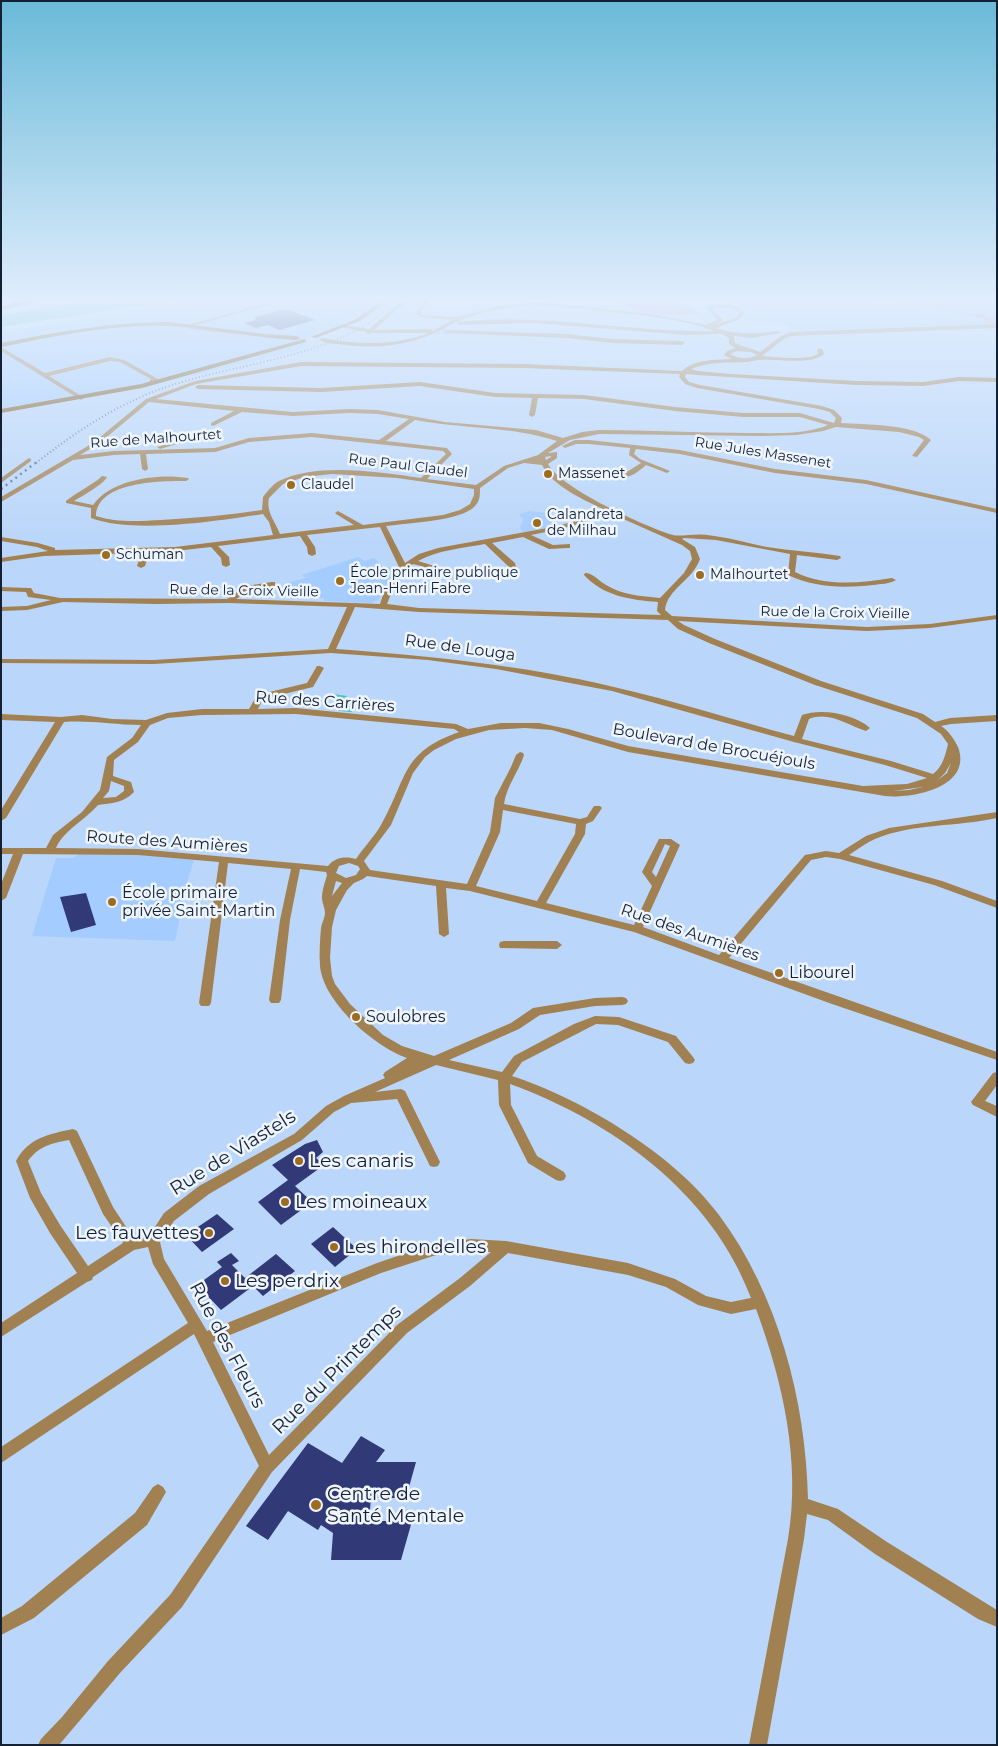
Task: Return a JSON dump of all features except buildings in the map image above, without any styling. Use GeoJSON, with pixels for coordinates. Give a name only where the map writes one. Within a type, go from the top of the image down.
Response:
{"type":"FeatureCollection","features":[{"type":"Feature","properties":{"kind":"main road"},"geometry":{"type":"LineString","coordinates":[[1,411],[81,398],[156,381]]}},
{"type":"Feature","properties":{"kind":"street"},"geometry":{"type":"LineString","coordinates":[[54,381],[81,398]]}},
{"type":"Feature","properties":{"kind":"street"},"geometry":{"type":"LineString","coordinates":[[1,500],[72,458],[118,426],[148,400],[188,385],[207,381]]}},
{"type":"Feature","properties":{"kind":"street"},"geometry":{"type":"LineString","coordinates":[[1,560],[58,552],[139,551],[213,545],[443,518],[473,506],[478,498],[477,487],[506,466],[523,461],[547,459],[562,440],[576,435],[599,432],[774,434],[824,430],[836,425],[840,418],[837,414],[820,407],[699,388],[686,381]]}},
{"type":"Feature","properties":{"kind":"street"},"geometry":{"type":"LineString","coordinates":[[834,381],[924,384],[941,381]]}},
{"type":"Feature","properties":{"kind":"street"},"geometry":{"type":"LineString","coordinates":[[188,385],[293,391],[413,384],[450,387],[495,395],[584,397],[644,406],[743,415],[800,415],[836,425],[890,429],[924,436],[928,440],[915,456]]}},
{"type":"Feature","properties":{"kind":"street"},"geometry":{"type":"LineString","coordinates":[[142,386],[164,393]]}},
{"type":"Feature","properties":{"kind":"street"},"geometry":{"type":"LineString","coordinates":[[532,415],[535,396]]}},
{"type":"Feature","properties":{"kind":"street"},"geometry":{"type":"LineString","coordinates":[[148,400],[294,414],[367,411],[413,419],[536,432],[562,440]]}},
{"type":"Feature","properties":{"kind":"street"},"geometry":{"type":"LineString","coordinates":[[213,424],[241,410]]}},
{"type":"Feature","properties":{"kind":"street"},"geometry":{"type":"LineString","coordinates":[[380,442],[413,419]]}},
{"type":"Feature","properties":{"kind":"street"},"geometry":{"type":"LineString","coordinates":[[145,469],[145,451],[192,438],[206,431]]}},
{"type":"Feature","properties":{"kind":"street","name":"Rue de Malhourtet"},"geometry":{"type":"LineString","coordinates":[[72,458],[145,451],[216,450],[249,440],[312,435],[445,449],[449,454],[422,480]]}},
{"type":"Feature","properties":{"kind":"street","name":"Rue Jules Massenet"},"geometry":{"type":"LineString","coordinates":[[547,459],[562,447],[582,442],[632,447],[708,456],[775,471],[866,482],[997,511]]}},
{"type":"Feature","properties":{"kind":"street"},"geometry":{"type":"LineString","coordinates":[[632,447],[631,454],[633,457],[644,464],[667,471]]}},
{"type":"Feature","properties":{"kind":"street"},"geometry":{"type":"LineString","coordinates":[[547,459],[566,487],[612,512],[674,538],[692,549],[695,556],[695,564],[662,600]]}},
{"type":"Feature","properties":{"kind":"street"},"geometry":{"type":"LineString","coordinates":[[1,481],[29,460]]}},
{"type":"Feature","properties":{"kind":"street"},"geometry":{"type":"LineString","coordinates":[[624,476],[644,464]]}},
{"type":"Feature","properties":{"kind":"street","name":"Rue Paul Claudel"},"geometry":{"type":"LineString","coordinates":[[265,512],[266,497],[274,487],[297,477],[314,473],[352,471],[477,487]]}},
{"type":"Feature","properties":{"kind":"street"},"geometry":{"type":"LineString","coordinates":[[94,507],[68,502],[93,484],[102,480],[104,476]]}},
{"type":"Feature","properties":{"kind":"street"},"geometry":{"type":"LineString","coordinates":[[186,479],[165,479],[133,483],[113,490],[102,497],[94,507],[93,517],[97,520],[109,521],[176,521],[265,512],[272,522],[277,537]]}},
{"type":"Feature","properties":{"kind":"street"},"geometry":{"type":"LineString","coordinates":[[383,606],[389,588],[403,567],[422,556],[441,550],[524,535],[580,522],[612,512]]}},
{"type":"Feature","properties":{"kind":"street"},"geometry":{"type":"LineString","coordinates":[[338,513],[362,527]]}},
{"type":"Feature","properties":{"kind":"street"},"geometry":{"type":"LineString","coordinates":[[383,526],[403,567]]}},
{"type":"Feature","properties":{"kind":"street"},"geometry":{"type":"LineString","coordinates":[[303,534],[311,547],[312,554]]}},
{"type":"Feature","properties":{"kind":"street"},"geometry":{"type":"LineString","coordinates":[[524,535],[552,547],[567,546]]}},
{"type":"Feature","properties":{"kind":"street"},"geometry":{"type":"LineString","coordinates":[[674,538],[688,536],[704,537],[794,553],[838,558]]}},
{"type":"Feature","properties":{"kind":"street"},"geometry":{"type":"LineString","coordinates":[[1,539],[38,545],[58,552]]}},
{"type":"Feature","properties":{"kind":"street"},"geometry":{"type":"LineString","coordinates":[[486,542],[512,565],[513,571]]}},
{"type":"Feature","properties":{"kind":"street"},"geometry":{"type":"LineString","coordinates":[[213,545],[225,557],[226,565]]}},
{"type":"Feature","properties":{"kind":"street"},"geometry":{"type":"LineString","coordinates":[[139,551],[143,560],[141,566]]}},
{"type":"Feature","properties":{"kind":"street"},"geometry":{"type":"LineString","coordinates":[[794,553],[790,570],[791,574],[800,579],[812,582],[852,584],[892,580]]}},
{"type":"Feature","properties":{"kind":"street"},"geometry":{"type":"LineString","coordinates":[[413,562],[440,569]]}},
{"type":"Feature","properties":{"kind":"street"},"geometry":{"type":"LineString","coordinates":[[588,575],[594,581],[624,597],[662,600]]}},
{"type":"Feature","properties":{"kind":"street"},"geometry":{"type":"LineString","coordinates":[[230,601],[238,592],[262,584],[272,584]]}},
{"type":"Feature","properties":{"kind":"street"},"geometry":{"type":"LineString","coordinates":[[1,589],[28,590],[31,595],[63,600]]}},
{"type":"Feature","properties":{"kind":"street","name":"Rue de la Croix Vieille"},"geometry":{"type":"LineString","coordinates":[[1,609],[27,608],[63,600],[230,601],[383,606],[419,610],[637,616],[664,614],[702,620],[803,627],[883,629],[930,626],[997,617]]}},
{"type":"Feature","properties":{"kind":"street"},"geometry":{"type":"LineString","coordinates":[[662,600],[664,614],[681,627],[818,683],[920,716],[944,732],[952,744]]}},
{"type":"Feature","properties":{"kind":"street"},"geometry":{"type":"LineString","coordinates":[[331,651],[352,605]]}},
{"type":"Feature","properties":{"kind":"street","name":"Rue de la Croix Vieille"},"geometry":{"type":"LineString","coordinates":[[681,627],[702,620]]}},
{"type":"Feature","properties":{"kind":"street","name":"Rue de Louga"},"geometry":{"type":"LineString","coordinates":[[1,661],[154,662],[331,651],[428,658],[557,678],[654,699],[797,740],[888,763],[934,778]]}},
{"type":"Feature","properties":{"kind":"street"},"geometry":{"type":"LineString","coordinates":[[252,711],[260,697],[310,685],[320,668]]}},
{"type":"Feature","properties":{"kind":"street","name":"Rue des Carrières"},"geometry":{"type":"LineString","coordinates":[[1,717],[62,720],[82,718],[112,722],[147,723],[167,716],[202,712],[296,711],[456,727],[467,732]]}},
{"type":"Feature","properties":{"kind":"street"},"geometry":{"type":"LineString","coordinates":[[797,740],[805,717],[816,714],[824,714],[851,721],[866,728]]}},
{"type":"Feature","properties":{"kind":"street"},"geometry":{"type":"LineString","coordinates":[[936,726],[950,721],[997,718]]}},
{"type":"Feature","properties":{"kind":"street"},"geometry":{"type":"LineString","coordinates":[[1,818],[62,720]]}},
{"type":"Feature","properties":{"kind":"street"},"geometry":{"type":"LineString","coordinates":[[50,850],[56,837],[86,814],[97,802],[104,791],[108,778],[110,758],[135,740],[147,723]]}},
{"type":"Feature","properties":{"kind":"street","name":"Boulevard de Brocuéjouls"},"geometry":{"type":"LineString","coordinates":[[362,867],[376,837],[386,824],[406,779],[420,758],[431,748],[467,732],[498,726],[527,725],[554,728],[626,749],[896,794],[932,787],[945,780],[956,769],[958,753],[952,744]]}},
{"type":"Feature","properties":{"kind":"street","name":"Boulevard de Brocuéjouls"},"geometry":{"type":"LineString","coordinates":[[863,789],[913,787],[934,778],[949,764],[952,744]]}},
{"type":"Feature","properties":{"kind":"street"},"geometry":{"type":"LineString","coordinates":[[470,888],[495,832],[500,798],[520,756]]}},
{"type":"Feature","properties":{"kind":"street"},"geometry":{"type":"LineString","coordinates":[[903,769],[913,787]]}},
{"type":"Feature","properties":{"kind":"street"},"geometry":{"type":"LineString","coordinates":[[97,802],[119,799],[129,792],[128,784],[108,778]]}},
{"type":"Feature","properties":{"kind":"street"},"geometry":{"type":"LineString","coordinates":[[499,806],[581,822],[590,819],[597,808]]}},
{"type":"Feature","properties":{"kind":"street"},"geometry":{"type":"LineString","coordinates":[[841,856],[872,836],[891,830],[975,821],[997,815]]}},
{"type":"Feature","properties":{"kind":"street"},"geometry":{"type":"LineString","coordinates":[[541,904],[580,834],[581,822]]}},
{"type":"Feature","properties":{"kind":"street","name":"Boulevard de Brocuéjouls"},"geometry":{"type":"LineString","coordinates":[[345,860],[376,837]]}},
{"type":"Feature","properties":{"kind":"street","name":"Route des Aumières"},"geometry":{"type":"LineString","coordinates":[[1,851],[138,852],[296,866],[332,872]]}},
{"type":"Feature","properties":{"kind":"street"},"geometry":{"type":"LineString","coordinates":[[1,898],[19,851]]}},
{"type":"Feature","properties":{"kind":"street"},"geometry":{"type":"LineString","coordinates":[[721,960],[808,857],[826,854],[841,856],[938,883],[997,904]]}},
{"type":"Feature","properties":{"kind":"street"},"geometry":{"type":"LineString","coordinates":[[205,1003],[224,859]]}},
{"type":"Feature","properties":{"kind":"street"},"geometry":{"type":"LineString","coordinates":[[332,872],[340,880],[351,880],[359,877],[362,867],[345,860],[336,863],[332,872],[327,897],[329,912],[324,958],[325,972],[337,998],[377,1038],[390,1046],[419,1056],[504,1078],[548,1095],[599,1122],[637,1147],[690,1189],[733,1246],[761,1302],[787,1384],[797,1444],[800,1504],[797,1540],[758,1745]]}},
{"type":"Feature","properties":{"kind":"street"},"geometry":{"type":"LineString","coordinates":[[275,1000],[285,920],[296,866]]}},
{"type":"Feature","properties":{"kind":"street","name":"Rue des Aumières"},"geometry":{"type":"LineString","coordinates":[[362,867],[541,904],[637,929],[997,1056]]}},
{"type":"Feature","properties":{"kind":"street"},"geometry":{"type":"LineString","coordinates":[[329,912],[340,890],[351,880]]}},
{"type":"Feature","properties":{"kind":"street"},"geometry":{"type":"LineString","coordinates":[[441,883],[444,934]]}},
{"type":"Feature","properties":{"kind":"street"},"geometry":{"type":"LineString","coordinates":[[637,929],[657,886]]}},
{"type":"Feature","properties":{"kind":"street"},"geometry":{"type":"LineString","coordinates":[[504,945],[557,945]]}},
{"type":"Feature","properties":{"kind":"street","name":"Rue de Viastels"},"geometry":{"type":"LineString","coordinates":[[365,1090],[437,1061],[515,1026],[537,1011],[595,1002],[622,1001]]}},
{"type":"Feature","properties":{"kind":"street"},"geometry":{"type":"LineString","coordinates":[[560,1176],[532,1159],[505,1105],[504,1078],[518,1059],[595,1020],[619,1021],[672,1039],[689,1060]]}},
{"type":"Feature","properties":{"kind":"street","name":"Rue de Viastels"},"geometry":{"type":"LineString","coordinates":[[153,1241],[169,1217],[204,1190],[298,1137],[330,1109],[365,1090],[419,1056]]}},
{"type":"Feature","properties":{"kind":"street"},"geometry":{"type":"LineString","coordinates":[[997,1076],[977,1102],[997,1112]]}},
{"type":"Feature","properties":{"kind":"street"},"geometry":{"type":"LineString","coordinates":[[348,1099],[401,1094],[434,1162]]}},
{"type":"Feature","properties":{"kind":"street"},"geometry":{"type":"LineString","coordinates":[[87,1276],[35,1194],[22,1161],[27,1152],[42,1140],[73,1134],[108,1210],[131,1245]]}},
{"type":"Feature","properties":{"kind":"street"},"geometry":{"type":"LineString","coordinates":[[1,1330],[87,1276],[131,1245],[153,1241]]}},
{"type":"Feature","properties":{"kind":"street","name":"Rue des Fleurs"},"geometry":{"type":"LineString","coordinates":[[153,1241],[158,1260],[197,1325],[267,1467]]}},
{"type":"Feature","properties":{"kind":"street"},"geometry":{"type":"LineString","coordinates":[[204,1339],[377,1268],[433,1250],[471,1245],[506,1246],[628,1269],[670,1283],[702,1301],[731,1308],[761,1302]]}},
{"type":"Feature","properties":{"kind":"street","name":"Rue du Printemps"},"geometry":{"type":"LineString","coordinates":[[47,1745],[68,1724],[114,1666],[176,1601],[267,1467],[402,1329],[465,1282],[506,1246]]}},
{"type":"Feature","properties":{"kind":"street"},"geometry":{"type":"LineString","coordinates":[[1,1456],[197,1325]]}},
{"type":"Feature","properties":{"kind":"street"},"geometry":{"type":"LineString","coordinates":[[1,1627],[28,1612],[141,1519],[158,1492]]}},
{"type":"Feature","properties":{"kind":"street"},"geometry":{"type":"LineString","coordinates":[[800,1504],[832,1514],[881,1548],[984,1613],[997,1619]]}},
{"type":"Feature","properties":{"kind":"shaded area"},"geometry":{"type":"Polygon","coordinates":[[[1,381],[168,381],[157,384],[1,411],[1,381]]]}},
{"type":"Feature","properties":{"kind":"shaded area","name":"Calandreta de Milhau"},"geometry":{"type":"Polygon","coordinates":[[[529,511],[549,513],[548,519],[557,526],[523,532],[520,528],[523,520],[519,514],[529,511]]]}},
{"type":"Feature","properties":{"kind":"shaded area","name":"École primaire publique Jean-Henri Fabre"},"geometry":{"type":"Polygon","coordinates":[[[358,557],[365,561],[374,558],[383,567],[395,568],[395,572],[378,600],[371,603],[324,601],[324,598],[298,597],[283,584],[306,578],[302,575],[358,557]]]}},
{"type":"Feature","properties":{"kind":"shaded area"},"geometry":{"type":"Polygon","coordinates":[[[333,694],[347,696],[345,699],[356,701],[360,707],[351,712],[339,711],[335,707],[336,699],[331,698],[333,694]]]}},
{"type":"Feature","properties":{"kind":"shaded area","name":"École primaire privée Saint-Martin"},"geometry":{"type":"Polygon","coordinates":[[[79,854],[136,854],[194,860],[187,882],[175,941],[32,936],[56,858],[73,858],[79,854]]]}},
{"type":"Feature","properties":{"kind":"railway"},"geometry":{"type":"LineString","coordinates":[[36,463],[82,429],[114,410],[148,394],[184,381]]}},
{"type":"Feature","properties":{"kind":"railway"},"geometry":{"type":"LineString","coordinates":[[1,489],[38,461]]}},
{"type":"Feature","properties":{"kind":"place","name":"Massenet"},"geometry":{"type":"Point","coordinates":[548,474]}},
{"type":"Feature","properties":{"kind":"place","name":"Claudel"},"geometry":{"type":"Point","coordinates":[291,485]}},
{"type":"Feature","properties":{"kind":"place","name":"Calandreta de Milhau"},"geometry":{"type":"Point","coordinates":[537,523]}},
{"type":"Feature","properties":{"kind":"place","name":"Schuman"},"geometry":{"type":"Point","coordinates":[106,555]}},
{"type":"Feature","properties":{"kind":"place","name":"Malhourtet"},"geometry":{"type":"Point","coordinates":[700,575]}},
{"type":"Feature","properties":{"kind":"place","name":"École primaire publique Jean-Henri Fabre"},"geometry":{"type":"Point","coordinates":[340,581]}},
{"type":"Feature","properties":{"kind":"place","name":"École primaire privée Saint-Martin"},"geometry":{"type":"Point","coordinates":[112,902]}},
{"type":"Feature","properties":{"kind":"place","name":"Libourel"},"geometry":{"type":"Point","coordinates":[779,973]}},
{"type":"Feature","properties":{"kind":"place","name":"Soulobres"},"geometry":{"type":"Point","coordinates":[356,1017]}},
{"type":"Feature","properties":{"kind":"place","name":"Les canaris"},"geometry":{"type":"Point","coordinates":[299,1161]}},
{"type":"Feature","properties":{"kind":"place","name":"Les moineaux"},"geometry":{"type":"Point","coordinates":[285,1202]}},
{"type":"Feature","properties":{"kind":"place","name":"Les fauvettes"},"geometry":{"type":"Point","coordinates":[209,1233]}},
{"type":"Feature","properties":{"kind":"place","name":"Les hirondelles"},"geometry":{"type":"Point","coordinates":[334,1247]}},
{"type":"Feature","properties":{"kind":"place","name":"Les perdrix"},"geometry":{"type":"Point","coordinates":[225,1281]}},
{"type":"Feature","properties":{"kind":"place","name":"Centre de Santé Mentale"},"geometry":{"type":"Point","coordinates":[316,1505]}}]}
